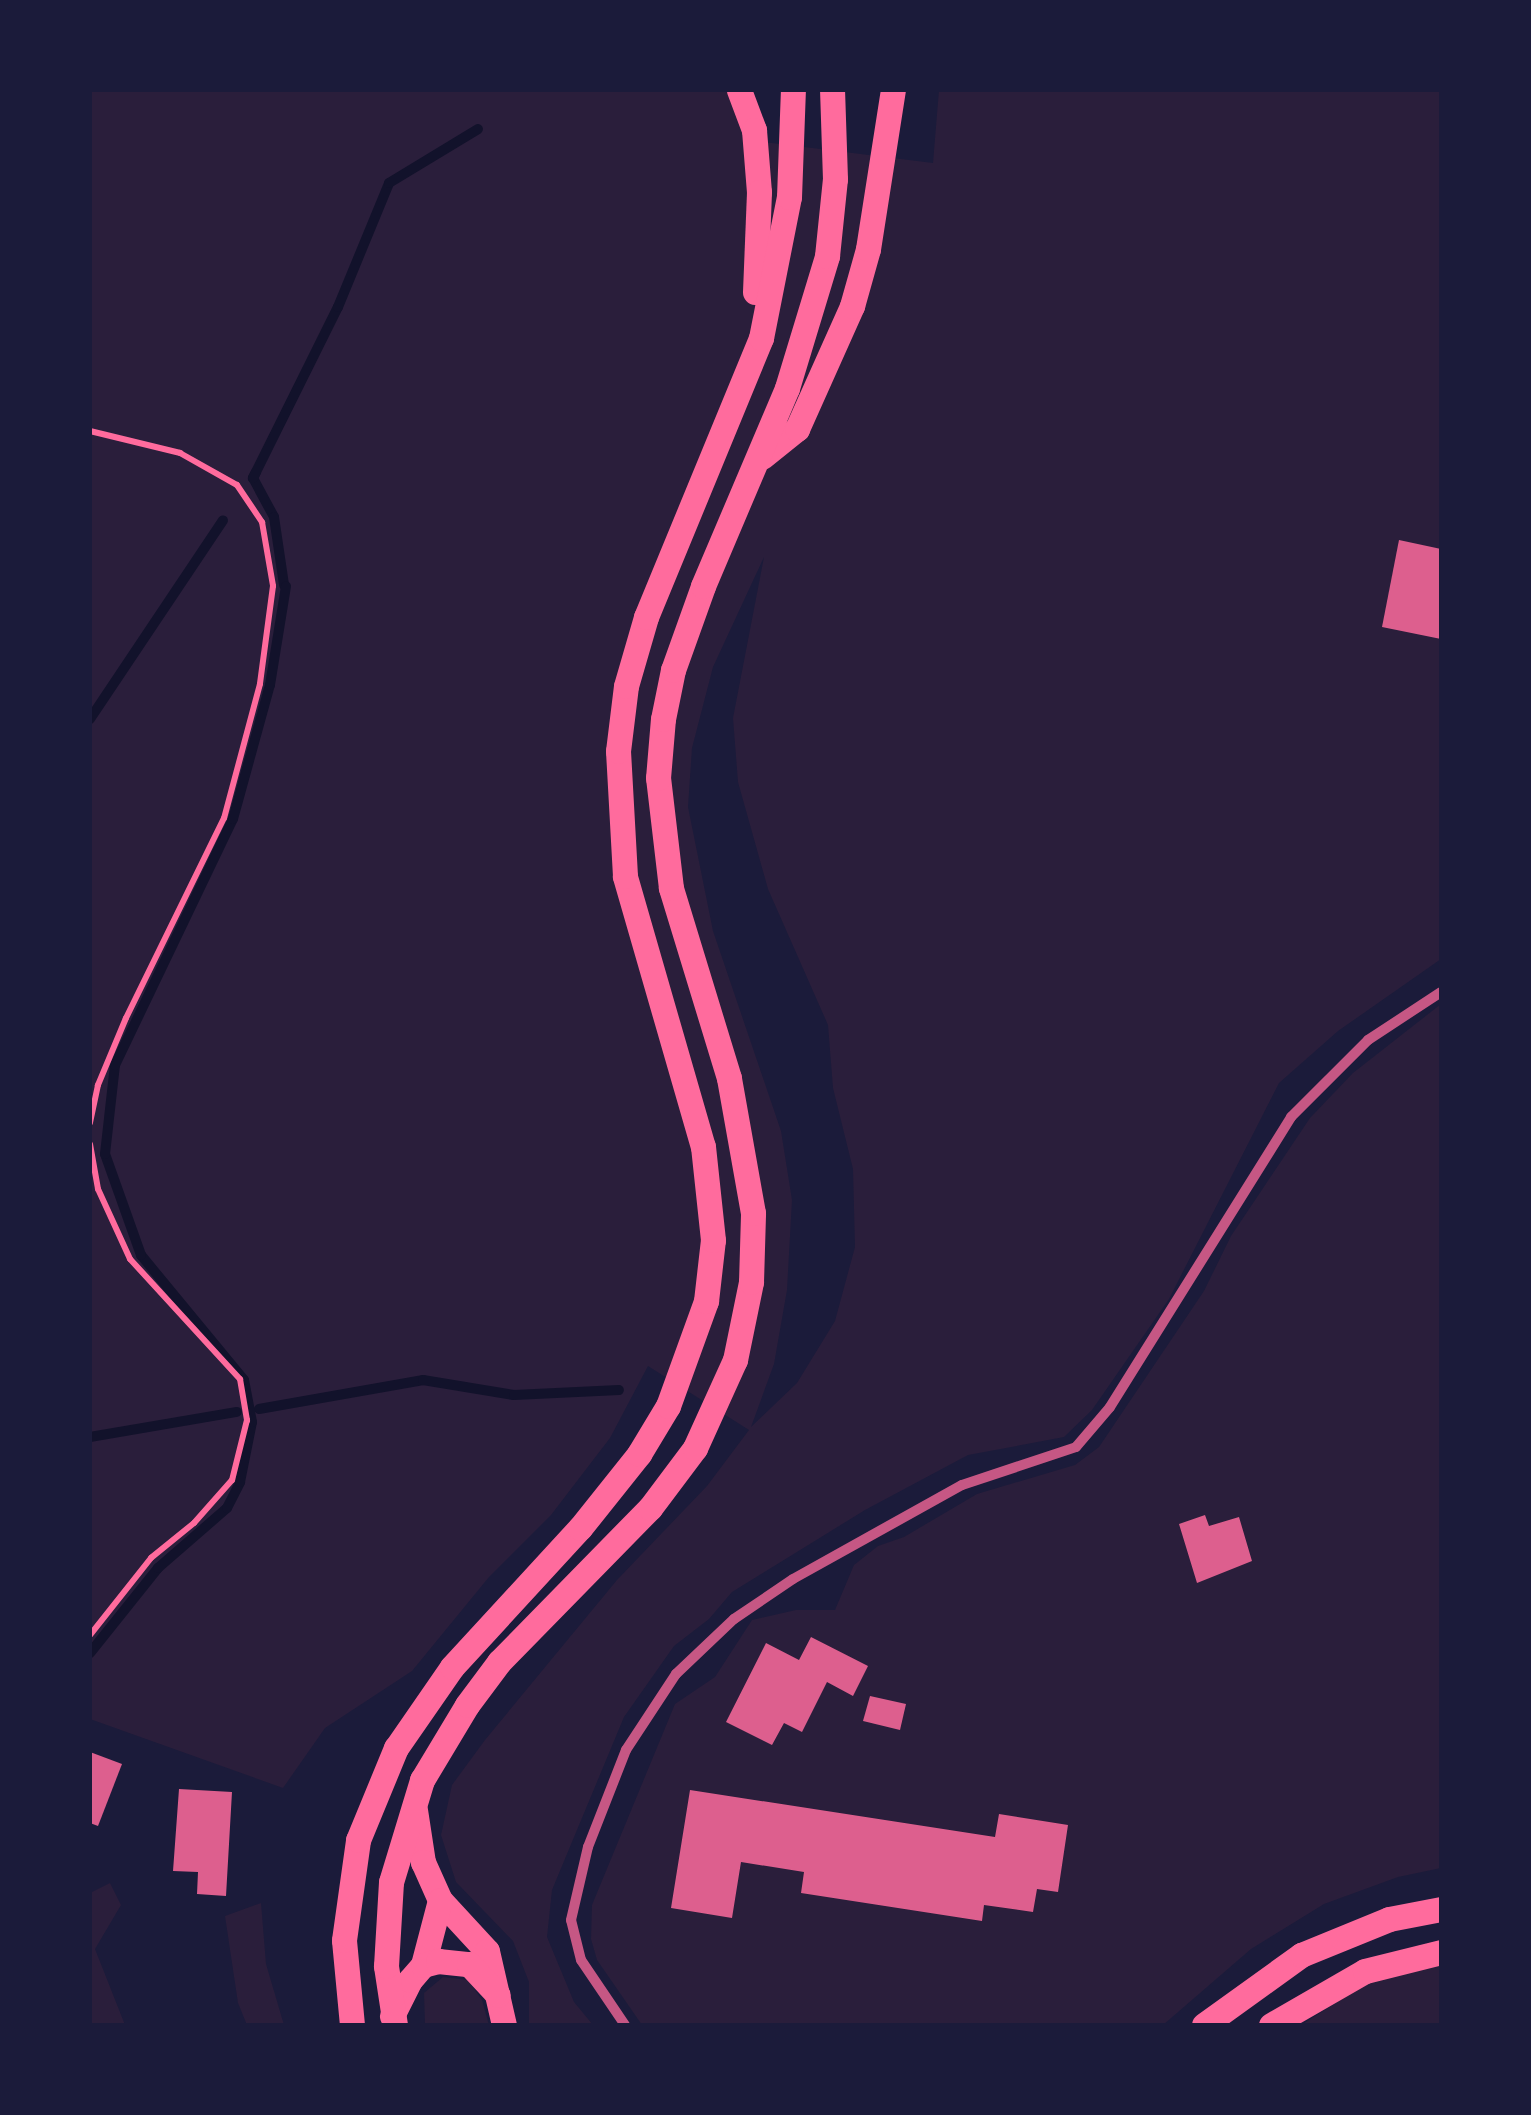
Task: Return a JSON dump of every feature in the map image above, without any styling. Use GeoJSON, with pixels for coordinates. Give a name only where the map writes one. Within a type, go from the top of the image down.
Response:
{"type":"FeatureCollection","features":[{"type":"Feature","properties":{"kind":"main road"},"geometry":{"type":"LineString","coordinates":[[734,409],[759,258],[754,130],[739,90]]}},
{"type":"Feature","properties":{"kind":"main road"},"geometry":{"type":"LineString","coordinates":[[352,2025],[344,1940],[358,1840],[396,1748],[452,1667],[580,1528],[640,1454],[668,1406],[706,1301],[713,1224],[703,1146],[625,876],[618,751],[626,686],[646,617],[761,338],[789,196],[793,90]]}},
{"type":"Feature","properties":{"kind":"main road"},"geometry":{"type":"LineString","coordinates":[[394,2021],[386,1924],[391,1882],[414,1804],[443,1741],[499,1662],[650,1508],[695,1448],[735,1360],[751,1282],[751,1196],[729,1078],[671,888],[658,778],[663,719],[674,670],[703,586],[788,388],[827,256],[835,179],[832,90]]}},
{"type":"Feature","properties":{"kind":"main road"},"geometry":{"type":"LineString","coordinates":[[758,460],[797,429],[852,306],[871,230],[892,90]]}},
{"type":"Feature","properties":{"kind":"main road"},"geometry":{"type":"LineString","coordinates":[[414,1804],[423,1862],[440,1900],[487,1951],[504,2025]]}},
{"type":"Feature","properties":{"kind":"main road"},"geometry":{"type":"LineString","coordinates":[[394,2021],[422,1965],[440,1900]]}},
{"type":"Feature","properties":{"kind":"main road"},"geometry":{"type":"LineString","coordinates":[[1204,2025],[1301,1955],[1388,1919],[1441,1908]]}},
{"type":"Feature","properties":{"kind":"main road"},"geometry":{"type":"LineString","coordinates":[[1271,2025],[1365,1971],[1441,1952]]}},
{"type":"Feature","properties":{"kind":"main road"},"geometry":{"type":"LineString","coordinates":[[422,1965],[455,1960],[469,1964],[498,1994]]}},
{"type":"Feature","properties":{"kind":"street"},"geometry":{"type":"LineString","coordinates":[[624,2025],[581,1960],[572,1920],[588,1847],[626,1750],[676,1674],[734,1619],[793,1579],[962,1485],[1076,1446],[1110,1407],[1291,1117],[1368,1040],[1441,992]]}},
{"type":"Feature","properties":{"kind":"path"},"geometry":{"type":"LineString","coordinates":[[90,430],[180,454],[236,485],[262,522],[272,586],[260,684],[224,818],[126,1018],[98,1085],[90,1123]]}},
{"type":"Feature","properties":{"kind":"path"},"geometry":{"type":"LineString","coordinates":[[90,1144],[98,1188],[130,1259],[240,1379],[248,1420],[232,1480],[194,1523],[151,1558],[90,1635]]}},
{"type":"Feature","properties":{"kind":"shaded area"},"geometry":{"type":"Polygon","coordinates":[[[90,90],[752,90],[748,140],[933,163],[939,90],[1441,90],[1441,959],[1338,1031],[1279,1083],[1169,1299],[1092,1410],[1064,1437],[968,1455],[865,1510],[732,1592],[709,1619],[674,1646],[624,1717],[552,1890],[547,1937],[574,2002],[593,2025],[529,2025],[529,1982],[513,1941],[456,1882],[441,1835],[452,1785],[485,1740],[617,1580],[707,1486],[749,1430],[648,1366],[610,1438],[551,1515],[489,1577],[412,1671],[325,1728],[283,1788],[90,1719],[90,90]],[[764,557],[713,667],[692,748],[688,807],[713,931],[781,1131],[792,1200],[787,1290],[774,1364],[751,1427],[797,1383],[835,1321],[855,1247],[853,1169],[833,1088],[828,1025],[768,889],[738,782],[733,718],[764,557]]]}},
{"type":"Feature","properties":{"kind":"shaded area"},"geometry":{"type":"Polygon","coordinates":[[[1441,1004],[1441,1868],[1398,1877],[1324,1904],[1251,1949],[1163,2025],[642,2025],[597,1960],[591,1939],[592,1905],[675,1704],[715,1677],[752,1620],[796,1610],[835,1610],[854,1565],[878,1546],[904,1537],[977,1494],[1075,1465],[1099,1447],[1204,1291],[1231,1236],[1310,1118],[1353,1073],[1441,1004]]]}},
{"type":"Feature","properties":{"kind":"shaded area"},"geometry":{"type":"Polygon","coordinates":[[[110,1883],[121,1905],[95,1949],[125,2025],[90,2025],[90,1893],[110,1883]]]}},
{"type":"Feature","properties":{"kind":"shaded area"},"geometry":{"type":"Polygon","coordinates":[[[261,1903],[266,1964],[284,2025],[247,2025],[238,2003],[225,1916],[261,1903]]]}},
{"type":"Feature","properties":{"kind":"shaded area"},"geometry":{"type":"Polygon","coordinates":[[[1441,1965],[1441,2025],[1301,2025],[1369,1982],[1441,1965]]]}},
{"type":"Feature","properties":{"kind":"shaded area"},"geometry":{"type":"Polygon","coordinates":[[[443,1977],[468,1980],[482,2000],[489,2025],[425,2025],[424,1993],[443,1977]]]}},
{"type":"Feature","properties":{"kind":"building"},"geometry":{"type":"Polygon","coordinates":[[[1399,540],[1441,549],[1441,639],[1382,627],[1399,540]]]}},
{"type":"Feature","properties":{"kind":"building"},"geometry":{"type":"Polygon","coordinates":[[[1205,1515],[1209,1526],[1239,1517],[1252,1561],[1197,1583],[1179,1524],[1205,1515]]]}},
{"type":"Feature","properties":{"kind":"building"},"geometry":{"type":"Polygon","coordinates":[[[811,1637],[868,1666],[853,1696],[827,1682],[802,1732],[784,1723],[772,1745],[726,1722],[766,1643],[799,1660],[811,1637]]]}},
{"type":"Feature","properties":{"kind":"building"},"geometry":{"type":"Polygon","coordinates":[[[870,1696],[906,1704],[900,1730],[863,1721],[870,1696]]]}},
{"type":"Feature","properties":{"kind":"building"},"geometry":{"type":"Polygon","coordinates":[[[90,1752],[122,1764],[98,1826],[90,1823],[90,1752]]]}},
{"type":"Feature","properties":{"kind":"building"},"geometry":{"type":"Polygon","coordinates":[[[179,1789],[232,1792],[226,1896],[197,1894],[198,1872],[173,1871],[179,1789]]]}},
{"type":"Feature","properties":{"kind":"building"},"geometry":{"type":"Polygon","coordinates":[[[690,1790],[995,1837],[999,1814],[1068,1825],[1058,1892],[1037,1889],[1033,1912],[984,1905],[982,1921],[801,1893],[804,1872],[741,1862],[732,1918],[671,1908],[690,1790]]]}},
{"type":"Feature","properties":{"kind":"waterway"},"geometry":{"type":"LineString","coordinates":[[253,478],[338,307],[389,183],[478,129]]}},
{"type":"Feature","properties":{"kind":"waterway"},"geometry":{"type":"LineString","coordinates":[[256,472],[253,478],[274,517],[284,585]]}},
{"type":"Feature","properties":{"kind":"waterway"},"geometry":{"type":"LineString","coordinates":[[90,719],[223,520]]}},
{"type":"Feature","properties":{"kind":"waterway"},"geometry":{"type":"LineString","coordinates":[[90,1653],[158,1568],[227,1508],[240,1482],[252,1422],[244,1380],[141,1255],[105,1154],[115,1065],[233,819],[270,685],[286,586]]}},
{"type":"Feature","properties":{"kind":"waterway"},"geometry":{"type":"LineString","coordinates":[[259,1409],[423,1380],[514,1395],[619,1390]]}},
{"type":"Feature","properties":{"kind":"waterway"},"geometry":{"type":"LineString","coordinates":[[90,1437],[237,1412]]}}]}
